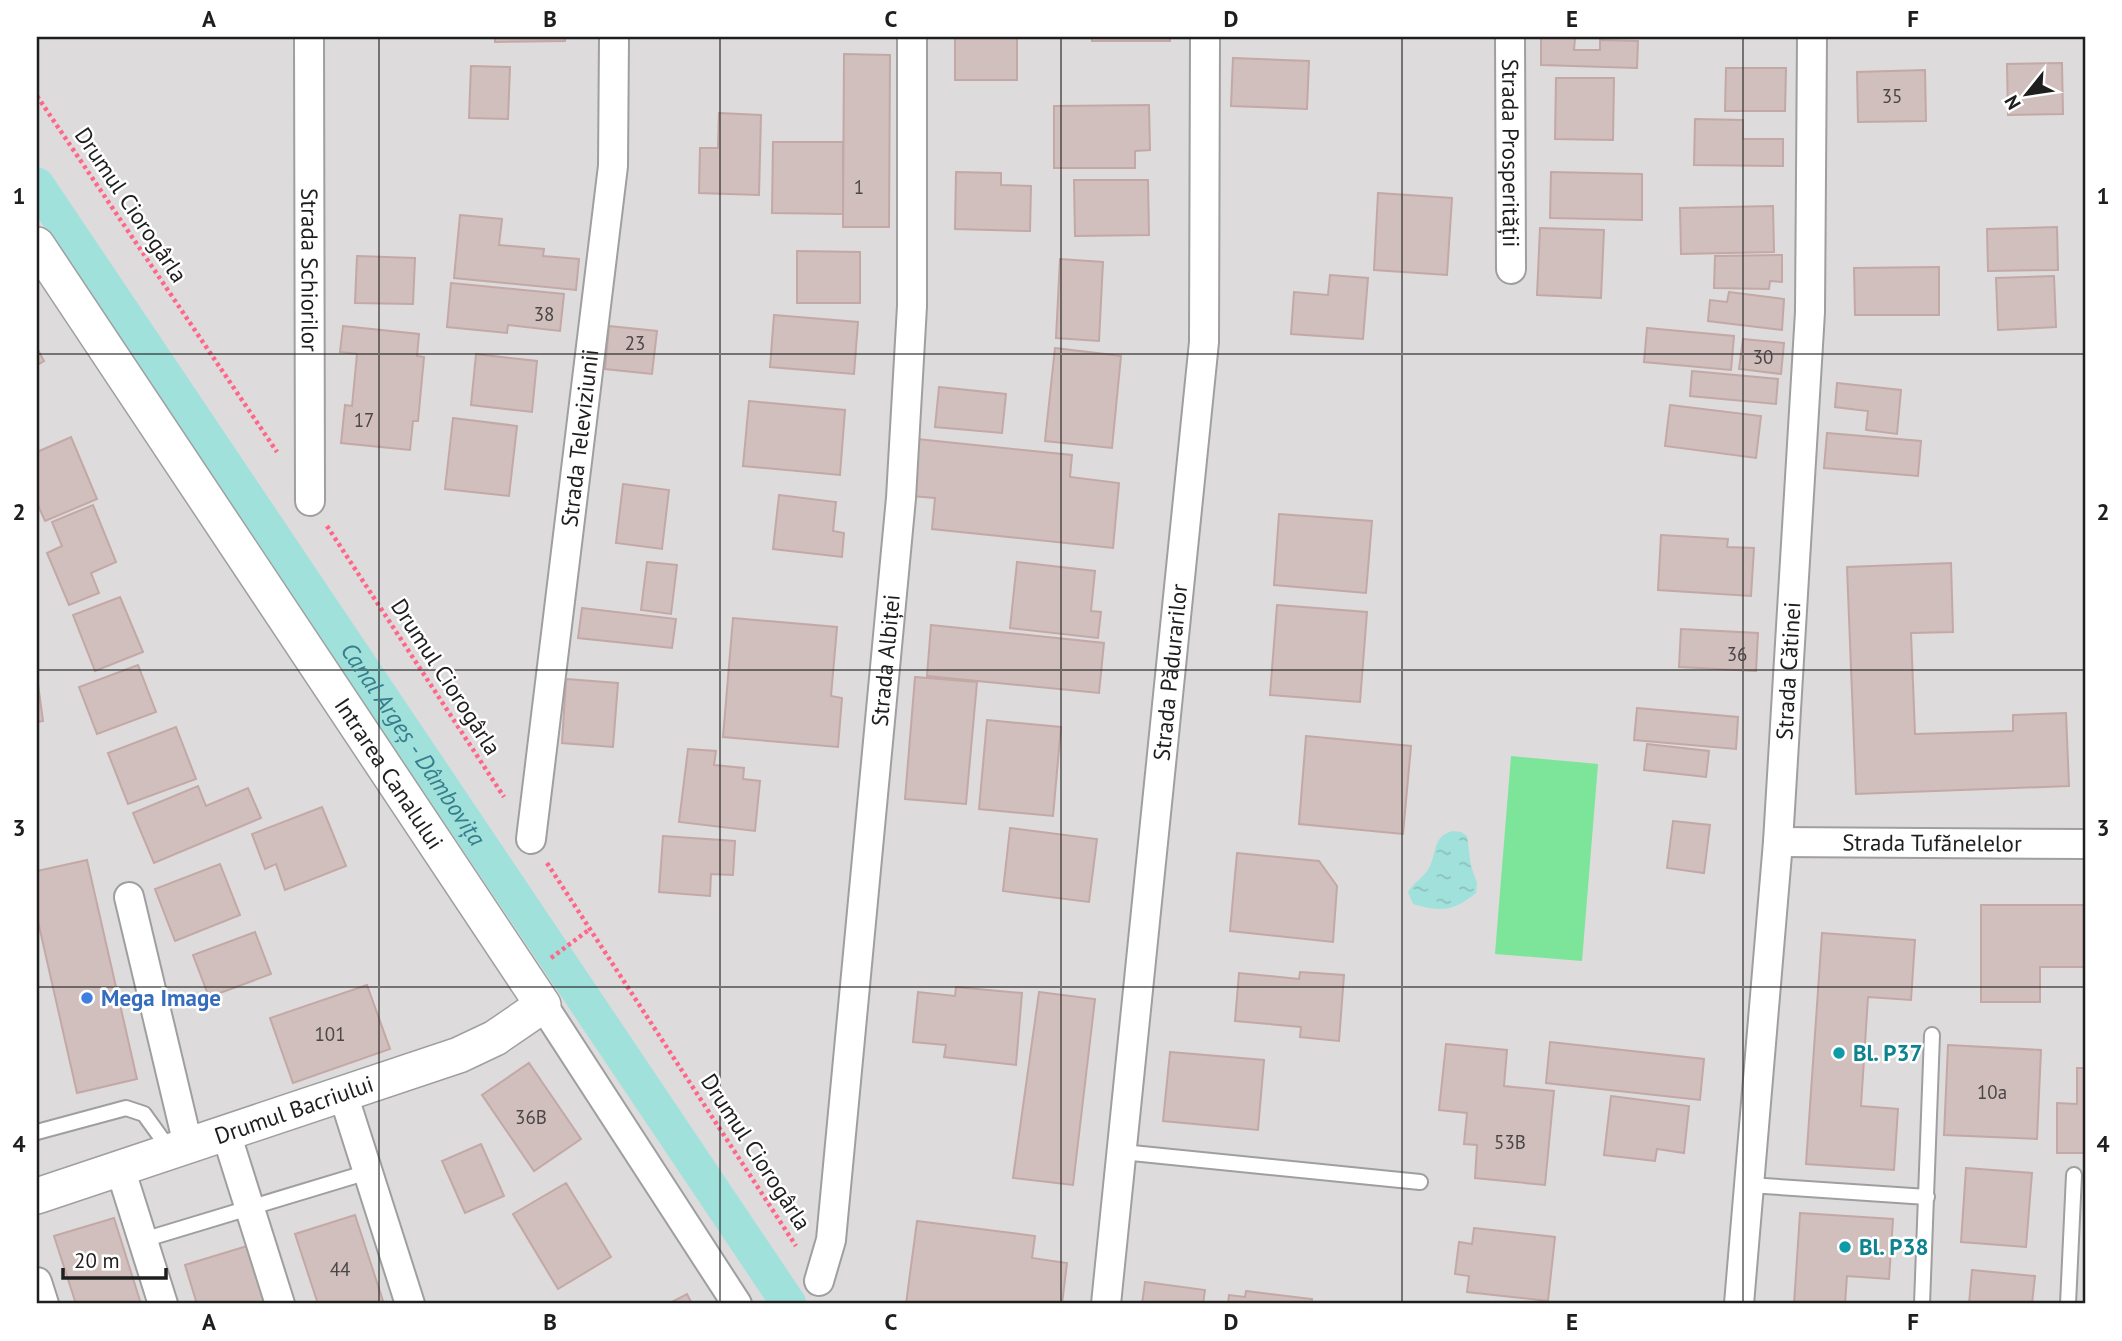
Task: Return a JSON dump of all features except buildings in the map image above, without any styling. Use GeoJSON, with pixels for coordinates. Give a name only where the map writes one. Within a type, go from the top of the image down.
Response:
{"type":"FeatureCollection","features":[{"type":"Feature","properties":{"kind":"street","name":"Strada Schiorilor"},"geometry":{"type":"LineString","coordinates":[[309,37],[310,501]]}},
{"type":"Feature","properties":{"kind":"street","name":"Strada Televiziunii"},"geometry":{"type":"LineString","coordinates":[[531,839],[613,166],[614,37]]}},
{"type":"Feature","properties":{"kind":"street","name":"Strada Albiței"},"geometry":{"type":"LineString","coordinates":[[819,1281],[831,1240],[901,498],[912,306],[912,37]]}},
{"type":"Feature","properties":{"kind":"street","name":"Strada Pădurarilor"},"geometry":{"type":"LineString","coordinates":[[1106,1304],[1204,342],[1205,37]]}},
{"type":"Feature","properties":{"kind":"street","name":"Strada Prosperității"},"geometry":{"type":"LineString","coordinates":[[1510,37],[1511,269]]}},
{"type":"Feature","properties":{"kind":"street","name":"Strada Cătinei"},"geometry":{"type":"LineString","coordinates":[[1739,1304],[1779,842],[1810,312],[1812,37]]}},
{"type":"Feature","properties":{"kind":"street","name":"Intrarea Canalului"},"geometry":{"type":"LineString","coordinates":[[37,245],[543,1005],[737,1304]]}},
{"type":"Feature","properties":{"kind":"street","name":"Strada Tufănelelor"},"geometry":{"type":"LineString","coordinates":[[1779,842],[2085,844]]}},
{"type":"Feature","properties":{"kind":"street"},"geometry":{"type":"LineString","coordinates":[[129,897],[180,1148]]}},
{"type":"Feature","properties":{"kind":"street","name":"Drumul Bacriului"},"geometry":{"type":"LineString","coordinates":[[37,1196],[477,1048],[543,1005]]}},
{"type":"Feature","properties":{"kind":"street"},"geometry":{"type":"LineString","coordinates":[[343,1094],[411,1304]]}},
{"type":"Feature","properties":{"kind":"street"},"geometry":{"type":"LineString","coordinates":[[226,1133],[280,1304]]}},
{"type":"Feature","properties":{"kind":"street"},"geometry":{"type":"LineString","coordinates":[[120,1168],[163,1304]]}},
{"type":"Feature","properties":{"kind":"street"},"geometry":{"type":"LineString","coordinates":[[37,1282],[44,1304]]}},
{"type":"Feature","properties":{"kind":"lane"},"geometry":{"type":"LineString","coordinates":[[1922,1304],[1932,1035]]}},
{"type":"Feature","properties":{"kind":"lane"},"geometry":{"type":"LineString","coordinates":[[37,1132],[126,1108],[144,1114],[180,1148]]}},
{"type":"Feature","properties":{"kind":"lane"},"geometry":{"type":"LineString","coordinates":[[1122,1153],[1420,1182]]}},
{"type":"Feature","properties":{"kind":"lane"},"geometry":{"type":"LineString","coordinates":[[143,1240],[368,1172]]}},
{"type":"Feature","properties":{"kind":"lane"},"geometry":{"type":"LineString","coordinates":[[2068,1304],[2074,1175]]}},
{"type":"Feature","properties":{"kind":"lane"},"geometry":{"type":"LineString","coordinates":[[1749,1185],[1927,1197]]}},
{"type":"Feature","properties":{"kind":"path","name":"Drumul Ciorogârla"},"geometry":{"type":"LineString","coordinates":[[37,96],[279,455]]}},
{"type":"Feature","properties":{"kind":"path","name":"Drumul Ciorogârla"},"geometry":{"type":"LineString","coordinates":[[310,501],[819,1281]]}},
{"type":"Feature","properties":{"kind":"path"},"geometry":{"type":"LineString","coordinates":[[524,977],[590,929]]}},
{"type":"Feature","properties":{"kind":"shaded area"},"geometry":{"type":"Polygon","coordinates":[[[37,37],[2085,37],[2085,1304],[37,1304],[37,37]]]}},
{"type":"Feature","properties":{"kind":"green space"},"geometry":{"type":"Polygon","coordinates":[[[1511,756],[1598,764],[1582,961],[1495,954],[1511,756]]]}},
{"type":"Feature","properties":{"kind":"water"},"geometry":{"type":"Polygon","coordinates":[[[1453,831],[1467,836],[1471,866],[1477,883],[1476,893],[1460,904],[1446,909],[1413,904],[1408,892],[1428,870],[1439,840],[1453,831]]]}},
{"type":"Feature","properties":{"kind":"waterway","name":"Canal Argeș - Dâmbovița"},"geometry":{"type":"LineString","coordinates":[[37,185],[789,1304]]}},
{"type":"Feature","properties":{"kind":"place","name":"Mega Image"},"geometry":{"type":"Point","coordinates":[87,998]}},
{"type":"Feature","properties":{"kind":"place","name":"Bl. P37"},"geometry":{"type":"Point","coordinates":[1839,1053]}},
{"type":"Feature","properties":{"kind":"place","name":"Bl. P38"},"geometry":{"type":"Point","coordinates":[1845,1247]}}]}
